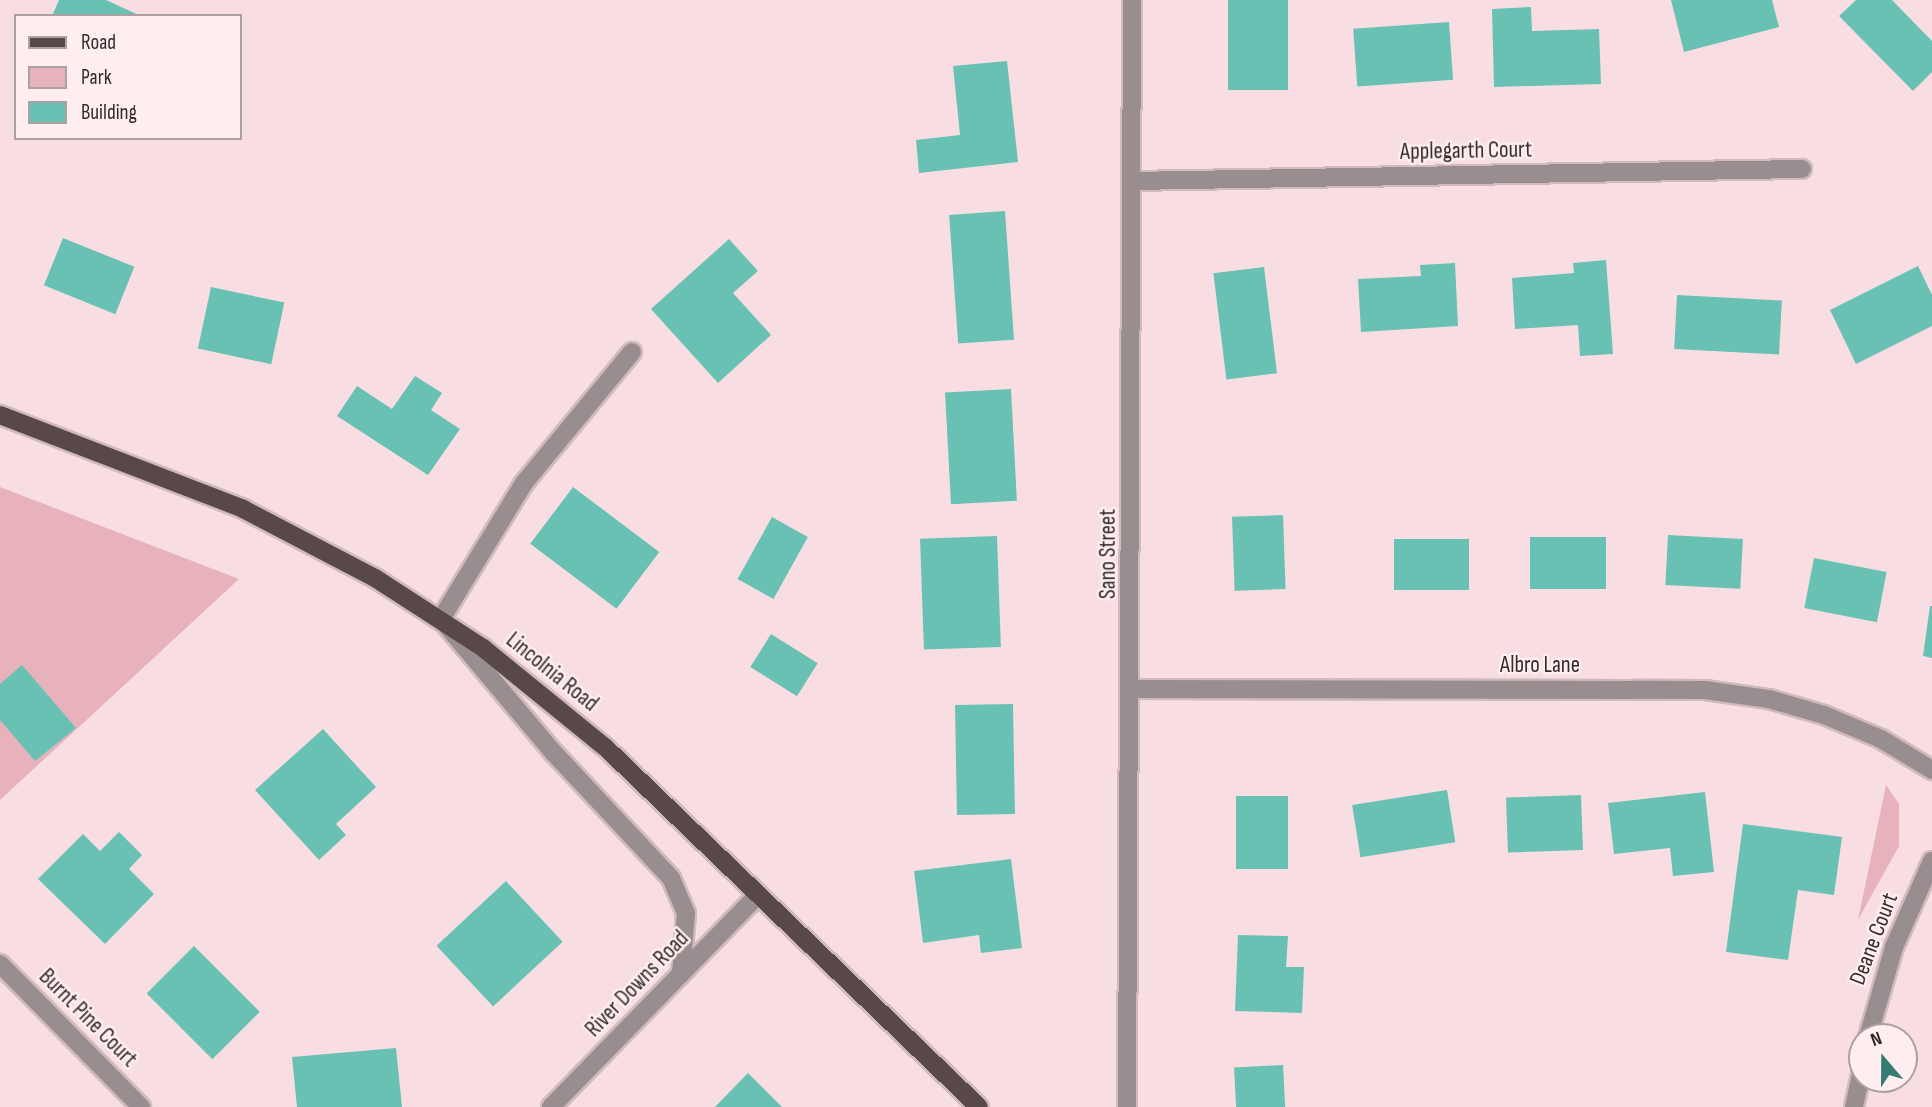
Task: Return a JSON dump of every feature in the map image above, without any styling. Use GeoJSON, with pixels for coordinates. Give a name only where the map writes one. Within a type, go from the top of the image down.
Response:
{"type":"FeatureCollection","features":[{"type":"Feature","properties":{"kind":"main road","name":"Lincolnia Road"},"geometry":{"type":"LineString","coordinates":[[0,415],[243,509],[375,578],[441,619],[566,713],[979,1107]]}},
{"type":"Feature","properties":{"kind":"street","name":"Sano Street"},"geometry":{"type":"LineString","coordinates":[[1127,1107],[1132,689],[1132,0]]}},
{"type":"Feature","properties":{"kind":"street","name":"Applegarth Court"},"geometry":{"type":"LineString","coordinates":[[1132,181],[1802,169]]}},
{"type":"Feature","properties":{"kind":"street"},"geometry":{"type":"LineString","coordinates":[[632,352],[524,483],[441,619],[554,753],[671,878],[686,913],[681,974]]}},
{"type":"Feature","properties":{"kind":"street","name":"Albro Lane"},"geometry":{"type":"LineString","coordinates":[[1132,689],[1705,690],[1769,699],[1824,715],[1881,738],[1932,770]]}},
{"type":"Feature","properties":{"kind":"street","name":"Deane Court"},"geometry":{"type":"LineString","coordinates":[[1872,1023],[1894,947],[1932,861]]}},
{"type":"Feature","properties":{"kind":"street","name":"River Downs Road"},"geometry":{"type":"LineString","coordinates":[[551,1107],[758,895]]}},
{"type":"Feature","properties":{"kind":"street","name":"Burnt Pine Court"},"geometry":{"type":"LineString","coordinates":[[0,964],[141,1107]]}},
{"type":"Feature","properties":{"kind":"green space"},"geometry":{"type":"Polygon","coordinates":[[[0,487],[239,579],[0,800],[0,487]]]}},
{"type":"Feature","properties":{"kind":"green space"},"geometry":{"type":"Polygon","coordinates":[[[1886,785],[1899,804],[1899,846],[1858,920],[1886,785]]]}},
{"type":"Feature","properties":{"kind":"building"},"geometry":{"type":"Polygon","coordinates":[[[59,0],[106,0],[137,14],[53,14],[59,0]]]}},
{"type":"Feature","properties":{"kind":"building"},"geometry":{"type":"Polygon","coordinates":[[[1228,0],[1288,0],[1288,90],[1228,90],[1228,0]]]}},
{"type":"Feature","properties":{"kind":"building"},"geometry":{"type":"Polygon","coordinates":[[[1671,0],[1772,0],[1779,27],[1684,52],[1671,0]]]}},
{"type":"Feature","properties":{"kind":"building"},"geometry":{"type":"Polygon","coordinates":[[[1856,0],[1892,0],[1932,41],[1932,72],[1913,91],[1839,16],[1856,0]]]}},
{"type":"Feature","properties":{"kind":"building"},"geometry":{"type":"Polygon","coordinates":[[[1531,7],[1532,31],[1599,29],[1601,84],[1494,87],[1492,9],[1531,7]]]}},
{"type":"Feature","properties":{"kind":"building"},"geometry":{"type":"Polygon","coordinates":[[[1449,22],[1453,80],[1357,87],[1353,29],[1449,22]]]}},
{"type":"Feature","properties":{"kind":"building"},"geometry":{"type":"Polygon","coordinates":[[[1007,61],[1018,162],[919,173],[916,140],[960,135],[953,66],[1007,61]]]}},
{"type":"Feature","properties":{"kind":"building"},"geometry":{"type":"Polygon","coordinates":[[[1005,211],[1014,340],[958,344],[949,215],[1005,211]]]}},
{"type":"Feature","properties":{"kind":"building"},"geometry":{"type":"Polygon","coordinates":[[[63,238],[134,267],[115,314],[44,285],[63,238]]]}},
{"type":"Feature","properties":{"kind":"building"},"geometry":{"type":"Polygon","coordinates":[[[729,239],[758,271],[733,293],[771,335],[718,383],[651,309],[729,239]]]}},
{"type":"Feature","properties":{"kind":"building"},"geometry":{"type":"Polygon","coordinates":[[[1606,260],[1613,354],[1580,356],[1578,325],[1515,329],[1512,278],[1574,273],[1573,263],[1606,260]]]}},
{"type":"Feature","properties":{"kind":"building"},"geometry":{"type":"Polygon","coordinates":[[[1455,263],[1458,326],[1361,332],[1358,279],[1421,276],[1420,265],[1455,263]]]}},
{"type":"Feature","properties":{"kind":"building"},"geometry":{"type":"Polygon","coordinates":[[[1918,266],[1932,295],[1932,326],[1856,364],[1830,310],[1918,266]]]}},
{"type":"Feature","properties":{"kind":"building"},"geometry":{"type":"Polygon","coordinates":[[[1264,267],[1277,373],[1226,379],[1213,273],[1264,267]]]}},
{"type":"Feature","properties":{"kind":"building"},"geometry":{"type":"Polygon","coordinates":[[[211,287],[284,303],[271,364],[198,349],[211,287]]]}},
{"type":"Feature","properties":{"kind":"building"},"geometry":{"type":"Polygon","coordinates":[[[1677,295],[1782,300],[1779,354],[1674,349],[1677,295]]]}},
{"type":"Feature","properties":{"kind":"building"},"geometry":{"type":"Polygon","coordinates":[[[415,376],[442,393],[431,410],[460,429],[428,475],[337,416],[357,386],[392,409],[415,376]]]}},
{"type":"Feature","properties":{"kind":"building"},"geometry":{"type":"Polygon","coordinates":[[[1011,389],[1017,501],[951,504],[945,392],[1011,389]]]}},
{"type":"Feature","properties":{"kind":"building"},"geometry":{"type":"Polygon","coordinates":[[[573,487],[659,552],[617,609],[530,544],[573,487]]]}},
{"type":"Feature","properties":{"kind":"building"},"geometry":{"type":"Polygon","coordinates":[[[1283,515],[1286,589],[1235,591],[1232,517],[1283,515]]]}},
{"type":"Feature","properties":{"kind":"building"},"geometry":{"type":"Polygon","coordinates":[[[772,517],[808,537],[773,599],[738,579],[772,517]]]}},
{"type":"Feature","properties":{"kind":"building"},"geometry":{"type":"Polygon","coordinates":[[[1668,535],[1743,539],[1740,589],[1665,585],[1668,535]]]}},
{"type":"Feature","properties":{"kind":"building"},"geometry":{"type":"Polygon","coordinates":[[[997,536],[1001,647],[924,650],[920,539],[997,536]]]}},
{"type":"Feature","properties":{"kind":"building"},"geometry":{"type":"Polygon","coordinates":[[[1530,537],[1606,537],[1606,589],[1530,589],[1530,537]]]}},
{"type":"Feature","properties":{"kind":"building"},"geometry":{"type":"Polygon","coordinates":[[[1394,539],[1469,539],[1469,590],[1394,590],[1394,539]]]}},
{"type":"Feature","properties":{"kind":"building"},"geometry":{"type":"Polygon","coordinates":[[[1814,558],[1887,572],[1877,622],[1804,608],[1814,558]]]}},
{"type":"Feature","properties":{"kind":"building"},"geometry":{"type":"Polygon","coordinates":[[[1932,606],[1932,658],[1923,656],[1932,606]]]}},
{"type":"Feature","properties":{"kind":"building"},"geometry":{"type":"Polygon","coordinates":[[[771,634],[818,663],[797,696],[750,667],[771,634]]]}},
{"type":"Feature","properties":{"kind":"building"},"geometry":{"type":"Polygon","coordinates":[[[22,665],[76,728],[35,761],[0,720],[0,684],[22,665]]]}},
{"type":"Feature","properties":{"kind":"building"},"geometry":{"type":"Polygon","coordinates":[[[1013,704],[1015,814],[957,815],[955,705],[1013,704]]]}},
{"type":"Feature","properties":{"kind":"building"},"geometry":{"type":"Polygon","coordinates":[[[323,729],[376,787],[336,824],[346,835],[319,860],[255,790],[323,729]]]}},
{"type":"Feature","properties":{"kind":"building"},"geometry":{"type":"Polygon","coordinates":[[[1447,790],[1455,842],[1360,857],[1352,805],[1447,790]]]}},
{"type":"Feature","properties":{"kind":"building"},"geometry":{"type":"Polygon","coordinates":[[[1705,792],[1714,872],[1673,876],[1670,848],[1614,854],[1608,803],[1705,792]]]}},
{"type":"Feature","properties":{"kind":"building"},"geometry":{"type":"Polygon","coordinates":[[[1581,795],[1583,850],[1508,853],[1506,798],[1581,795]]]}},
{"type":"Feature","properties":{"kind":"building"},"geometry":{"type":"Polygon","coordinates":[[[1236,796],[1288,796],[1288,869],[1236,869],[1236,796]]]}},
{"type":"Feature","properties":{"kind":"building"},"geometry":{"type":"Polygon","coordinates":[[[1743,824],[1842,837],[1834,895],[1798,890],[1788,960],[1726,952],[1743,824]]]}},
{"type":"Feature","properties":{"kind":"building"},"geometry":{"type":"Polygon","coordinates":[[[119,832],[142,855],[129,869],[154,894],[105,944],[38,879],[83,834],[100,851],[119,832]]]}},
{"type":"Feature","properties":{"kind":"building"},"geometry":{"type":"Polygon","coordinates":[[[1011,859],[1022,948],[981,953],[979,935],[923,943],[914,871],[1011,859]]]}},
{"type":"Feature","properties":{"kind":"building"},"geometry":{"type":"Polygon","coordinates":[[[506,881],[563,942],[493,1006],[437,946],[506,881]]]}},
{"type":"Feature","properties":{"kind":"building"},"geometry":{"type":"Polygon","coordinates":[[[1238,935],[1288,936],[1286,967],[1304,967],[1302,1013],[1235,1011],[1238,935]]]}},
{"type":"Feature","properties":{"kind":"building"},"geometry":{"type":"Polygon","coordinates":[[[194,946],[260,1012],[212,1059],[147,993],[194,946]]]}},
{"type":"Feature","properties":{"kind":"building"},"geometry":{"type":"Polygon","coordinates":[[[396,1048],[402,1107],[297,1107],[292,1057],[396,1048]]]}},
{"type":"Feature","properties":{"kind":"building"},"geometry":{"type":"Polygon","coordinates":[[[1283,1065],[1285,1107],[1236,1107],[1234,1068],[1283,1065]]]}},
{"type":"Feature","properties":{"kind":"building"},"geometry":{"type":"Polygon","coordinates":[[[748,1073],[782,1107],[715,1107],[748,1073]]]}}]}
